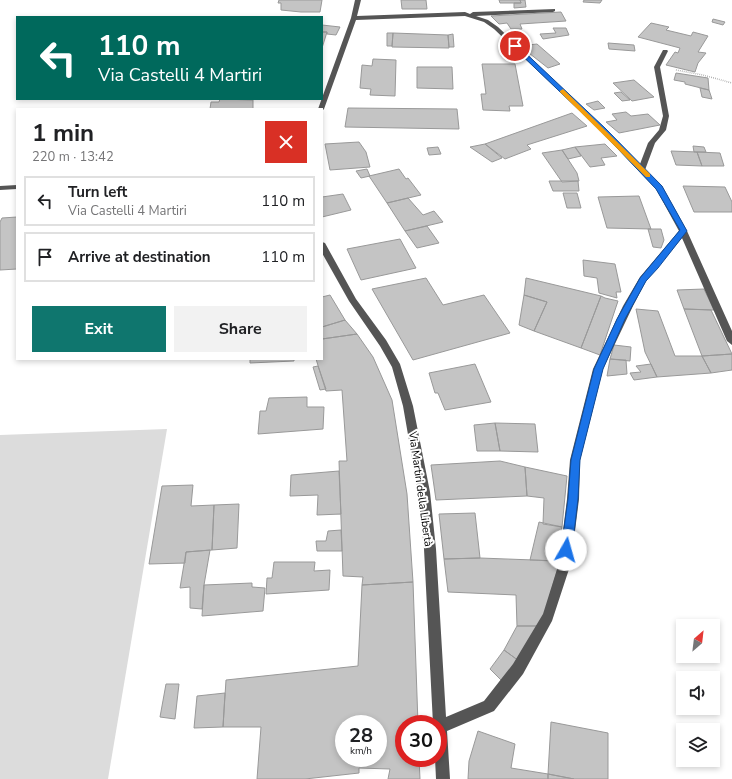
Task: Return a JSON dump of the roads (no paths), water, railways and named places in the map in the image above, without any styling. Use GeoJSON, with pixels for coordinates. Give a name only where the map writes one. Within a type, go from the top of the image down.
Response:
{"type":"FeatureCollection","features":[{"type":"Feature","properties":{"kind":"street"},"geometry":{"type":"LineString","coordinates":[[321,108],[332,84],[354,18],[358,0]]}},
{"type":"Feature","properties":{"kind":"street"},"geometry":{"type":"LineString","coordinates":[[354,18],[552,10]]}},
{"type":"Feature","properties":{"kind":"street"},"geometry":{"type":"LineString","coordinates":[[464,14],[486,21],[496,28],[602,129],[659,188],[683,231],[732,341]]}},
{"type":"Feature","properties":{"kind":"street"},"geometry":{"type":"LineString","coordinates":[[642,169],[652,143],[662,130],[666,116],[657,67],[666,51]]}},
{"type":"Feature","properties":{"kind":"street"},"geometry":{"type":"LineString","coordinates":[[0,188],[16,187]]}},
{"type":"Feature","properties":{"kind":"street"},"geometry":{"type":"LineString","coordinates":[[447,724],[489,706],[518,669],[548,616],[565,563],[576,460],[598,369],[624,312],[642,280],[683,231]]}},
{"type":"Feature","properties":{"kind":"street","name":"Via Martiri della Libertà"},"geometry":{"type":"LineString","coordinates":[[323,247],[353,301],[383,343],[397,367],[408,406],[424,492],[430,549],[439,715]]}},
{"type":"Feature","properties":{"kind":"street","name":"Via Martiri della Libertà"},"geometry":{"type":"LineString","coordinates":[[442,767],[443,779]]}}]}
